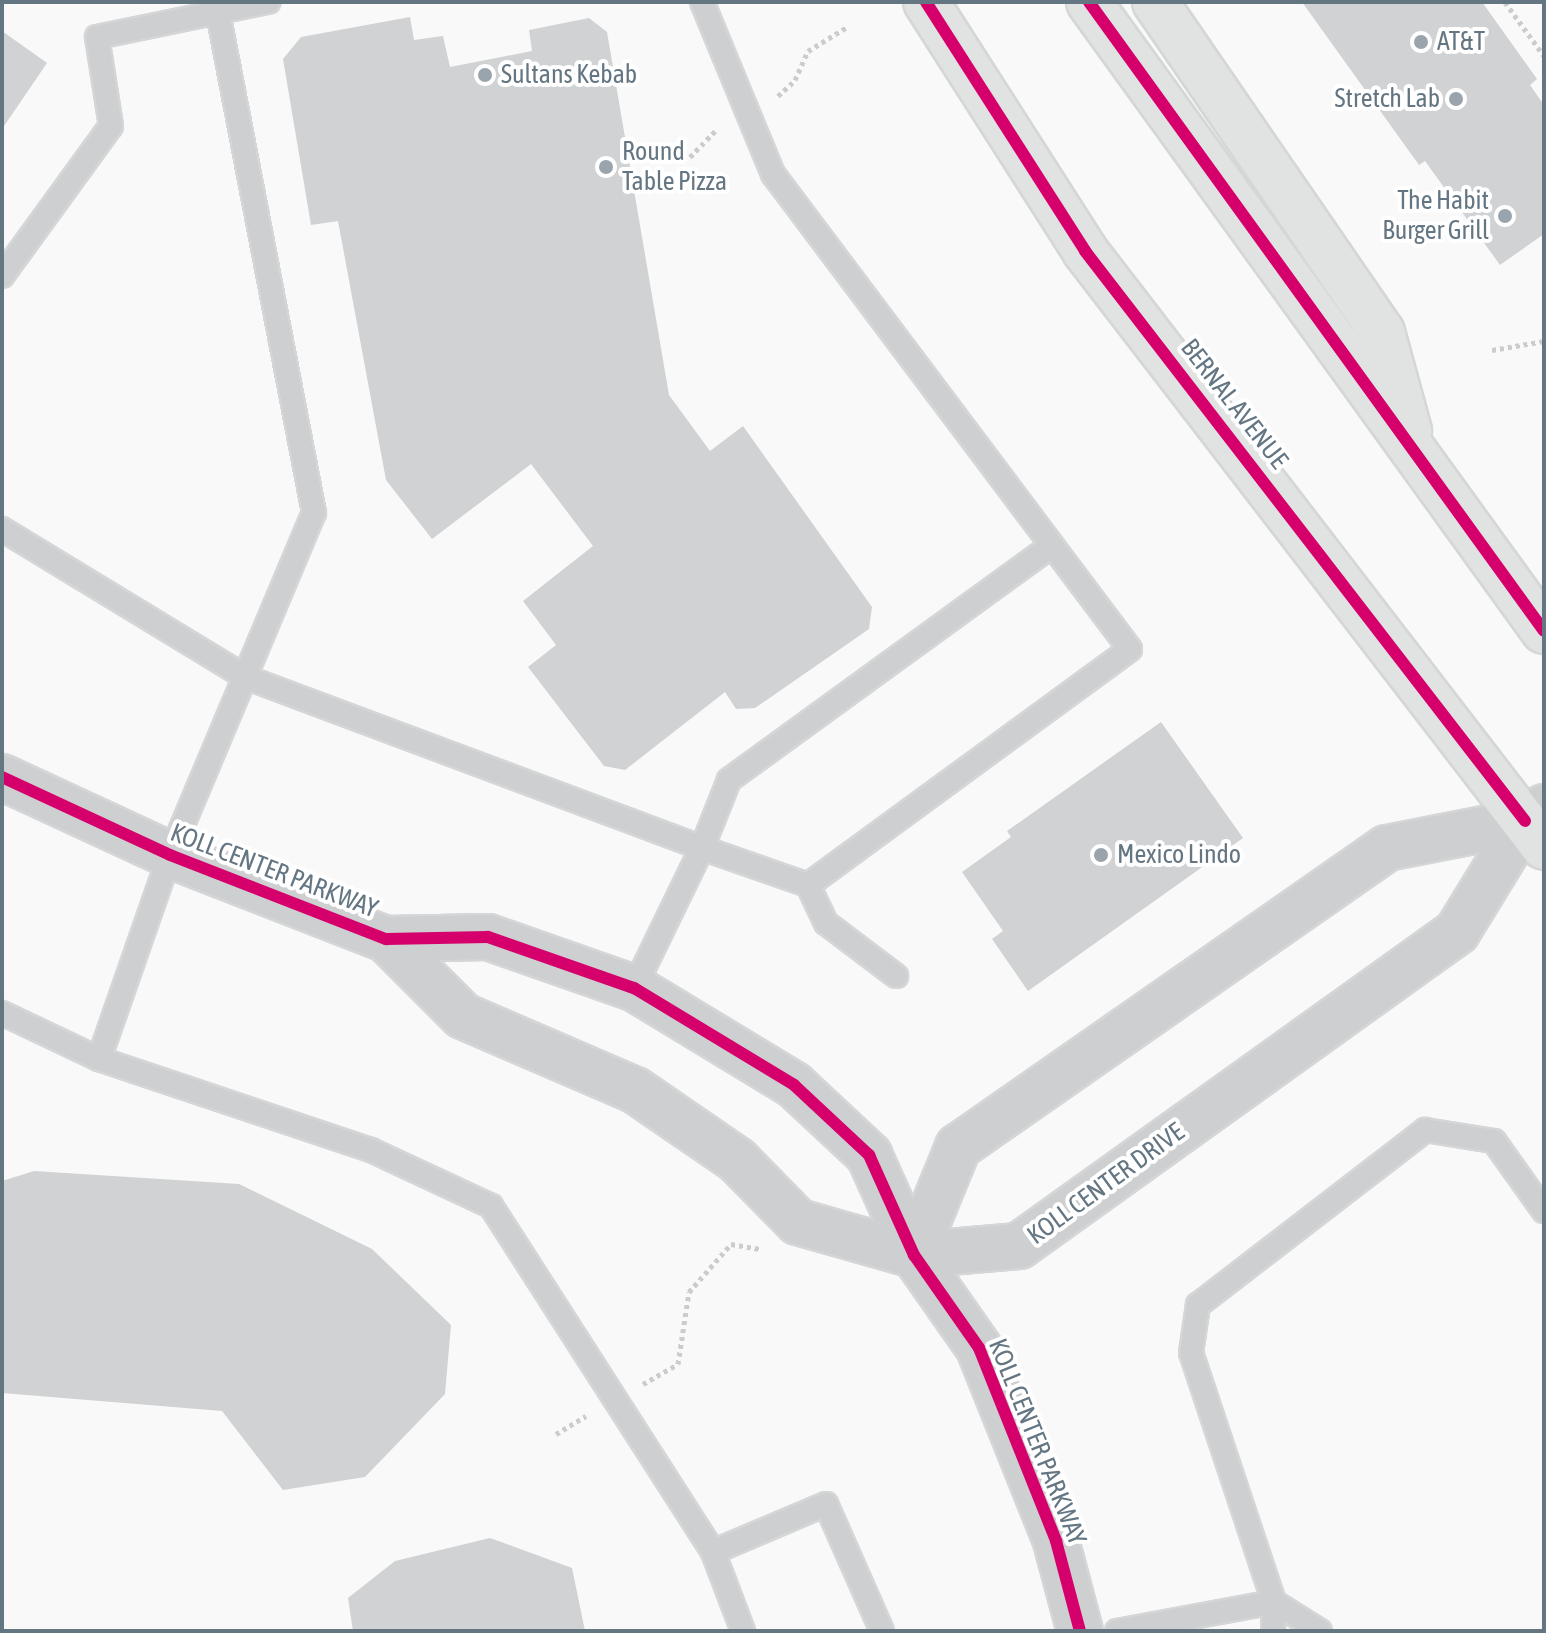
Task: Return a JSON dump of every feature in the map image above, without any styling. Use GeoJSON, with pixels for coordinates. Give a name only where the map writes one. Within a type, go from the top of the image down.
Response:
{"type":"FeatureCollection","features":[{"type":"Feature","properties":{"kind":"main road","name":"BERNAL AVENUE"},"geometry":{"type":"LineString","coordinates":[[926,2],[1085,251],[1538,825]]}},
{"type":"Feature","properties":{"kind":"main road"},"geometry":{"type":"LineString","coordinates":[[1089,2],[1415,457],[1544,631]]}},
{"type":"Feature","properties":{"kind":"main road"},"geometry":{"type":"LineString","coordinates":[[1155,2],[1382,332],[1415,457]]}},
{"type":"Feature","properties":{"kind":"street","name":"KOLL CENTER PARKWAY"},"geometry":{"type":"LineString","coordinates":[[2,777],[170,855],[386,939],[488,937],[634,988],[794,1085],[869,1155],[914,1255],[979,1348],[1056,1541],[1080,1631]]}},
{"type":"Feature","properties":{"kind":"street","name":"KOLL CENTER DRIVE"},"geometry":{"type":"LineString","coordinates":[[914,1255],[1019,1246],[1457,932],[1538,825]]}},
{"type":"Feature","properties":{"kind":"street"},"geometry":{"type":"LineString","coordinates":[[914,1255],[958,1147],[1387,848],[1538,825]]}},
{"type":"Feature","properties":{"kind":"street","name":"KOLL CENTER PARKWAY"},"geometry":{"type":"LineString","coordinates":[[386,939],[463,1016],[635,1090],[737,1160],[798,1222],[914,1255]]}},
{"type":"Feature","properties":{"kind":"lane"},"geometry":{"type":"LineString","coordinates":[[2,276],[111,126],[97,37],[217,7],[268,2]]}},
{"type":"Feature","properties":{"kind":"lane"},"geometry":{"type":"LineString","coordinates":[[702,2],[773,174],[1130,649],[808,885]]}},
{"type":"Feature","properties":{"kind":"lane"},"geometry":{"type":"LineString","coordinates":[[99,1059],[170,855],[314,513],[217,7]]}},
{"type":"Feature","properties":{"kind":"lane"},"geometry":{"type":"LineString","coordinates":[[2,529],[245,677],[808,885],[826,923],[896,976]]}},
{"type":"Feature","properties":{"kind":"lane"},"geometry":{"type":"LineString","coordinates":[[634,988],[702,848],[729,780],[1052,545]]}},
{"type":"Feature","properties":{"kind":"lane"},"geometry":{"type":"LineString","coordinates":[[2,1013],[99,1059],[371,1150],[491,1206],[713,1552],[743,1631]]}},
{"type":"Feature","properties":{"kind":"lane"},"geometry":{"type":"LineString","coordinates":[[1273,1631],[1274,1602],[1191,1353],[1198,1305],[1425,1130],[1494,1141],[1544,1211]]}},
{"type":"Feature","properties":{"kind":"lane"},"geometry":{"type":"LineString","coordinates":[[713,1552],[826,1504],[882,1631]]}},
{"type":"Feature","properties":{"kind":"lane"},"geometry":{"type":"LineString","coordinates":[[1117,1631],[1274,1602],[1320,1631]]}},
{"type":"Feature","properties":{"kind":"path"},"geometry":{"type":"LineString","coordinates":[[1505,2],[1544,56]]}},
{"type":"Feature","properties":{"kind":"path"},"geometry":{"type":"LineString","coordinates":[[1492,350],[1544,341]]}},
{"type":"Feature","properties":{"kind":"path"},"geometry":{"type":"LineString","coordinates":[[556,1434],[678,1364],[689,1292],[731,1244],[768,1251]]}},
{"type":"Feature","properties":{"kind":"building"},"geometry":{"type":"Polygon","coordinates":[[[1302,2],[1482,2],[1537,79],[1530,85],[1544,105],[1544,234],[1500,265],[1425,161],[1419,165],[1302,2]]]}},
{"type":"Feature","properties":{"kind":"building"},"geometry":{"type":"Polygon","coordinates":[[[410,17],[414,40],[443,36],[450,67],[532,51],[529,30],[589,18],[607,32],[669,395],[710,451],[743,426],[872,607],[869,629],[755,708],[736,709],[725,692],[625,770],[604,766],[528,667],[556,645],[523,601],[593,546],[531,464],[432,539],[386,480],[338,221],[311,225],[283,59],[301,37],[410,17]]]}},
{"type":"Feature","properties":{"kind":"building"},"geometry":{"type":"Polygon","coordinates":[[[2,31],[47,63],[2,129],[2,31]]]}},
{"type":"Feature","properties":{"kind":"building"},"geometry":{"type":"Polygon","coordinates":[[[1161,722],[1243,838],[1028,991],[992,939],[1003,931],[962,872],[1011,837],[1007,831],[1161,722]]]}},
{"type":"Feature","properties":{"kind":"building"},"geometry":{"type":"Polygon","coordinates":[[[34,1171],[239,1184],[372,1249],[451,1325],[445,1394],[365,1477],[283,1490],[222,1411],[2,1393],[2,1181],[34,1171]]]}},
{"type":"Feature","properties":{"kind":"building"},"geometry":{"type":"Polygon","coordinates":[[[490,1538],[572,1568],[585,1631],[353,1631],[348,1598],[395,1561],[490,1538]]]}},
{"type":"Feature","properties":{"kind":"cycle path"},"geometry":{"type":"LineString","coordinates":[[926,2],[1085,251],[1525,821]]}},
{"type":"Feature","properties":{"kind":"cycle path"},"geometry":{"type":"LineString","coordinates":[[1089,2],[1544,631]]}},
{"type":"Feature","properties":{"kind":"cycle path"},"geometry":{"type":"LineString","coordinates":[[2,777],[170,855],[386,939],[488,937],[634,988],[794,1085],[869,1155],[914,1255],[979,1348],[1056,1541],[1080,1631]]}},
{"type":"Feature","properties":{"kind":"place","name":"AT&T"},"geometry":{"type":"Point","coordinates":[1421,42]}},
{"type":"Feature","properties":{"kind":"place","name":"Sultans Kebab"},"geometry":{"type":"Point","coordinates":[485,75]}},
{"type":"Feature","properties":{"kind":"place","name":"Stretch Lab"},"geometry":{"type":"Point","coordinates":[1456,99]}},
{"type":"Feature","properties":{"kind":"place","name":"Round Table Pizza"},"geometry":{"type":"Point","coordinates":[606,167]}},
{"type":"Feature","properties":{"kind":"place","name":"The Habit Burger Grill"},"geometry":{"type":"Point","coordinates":[1505,216]}},
{"type":"Feature","properties":{"kind":"place","name":"Mexico Lindo"},"geometry":{"type":"Point","coordinates":[1101,855]}}]}
